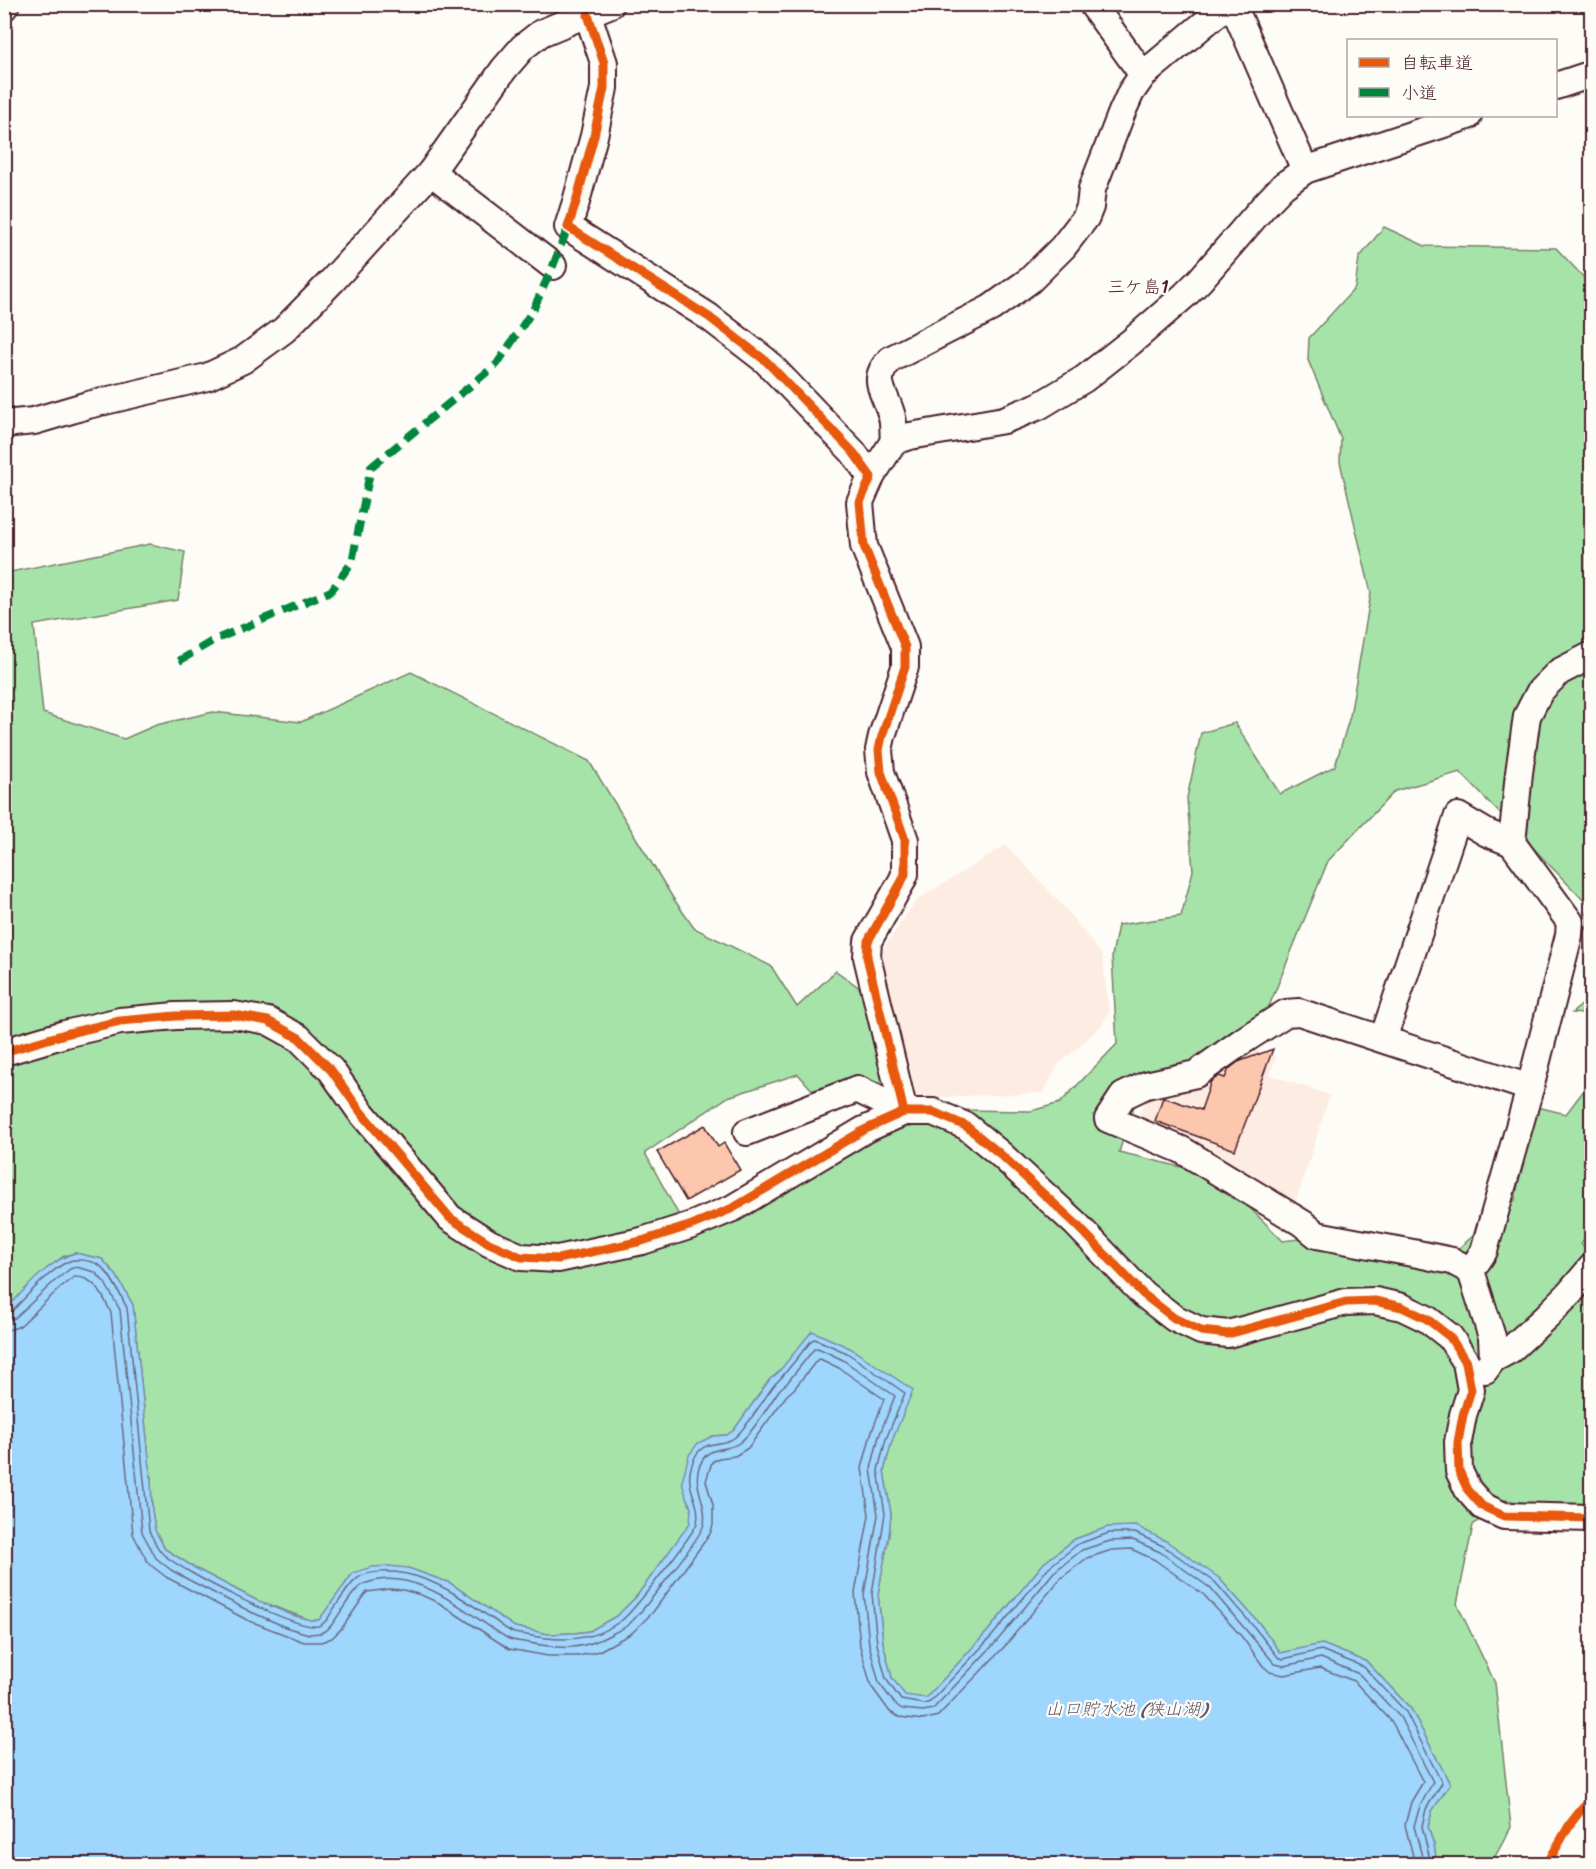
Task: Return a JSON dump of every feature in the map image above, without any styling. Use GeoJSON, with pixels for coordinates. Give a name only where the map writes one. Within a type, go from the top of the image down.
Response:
{"type":"FeatureCollection","features":[{"type":"Feature","properties":{"kind":"street"},"geometry":{"type":"LineString","coordinates":[[4,424],[34,421],[88,405],[207,377],[243,360],[284,330],[431,172],[504,69],[523,47],[541,33],[611,4]]}},
{"type":"Feature","properties":{"kind":"street"},"geometry":{"type":"LineString","coordinates":[[1092,4],[1143,75]]}},
{"type":"Feature","properties":{"kind":"street"},"geometry":{"type":"LineString","coordinates":[[904,1112],[867,957],[868,941],[902,881],[906,865],[905,840],[881,772],[879,750],[905,667],[906,647],[864,546],[860,502],[871,477],[894,441],[892,417],[880,387],[880,374],[891,359],[991,308],[1030,280],[1063,247],[1086,217],[1090,207],[1092,189],[1131,92],[1143,75],[1228,4]]}},
{"type":"Feature","properties":{"kind":"street"},"geometry":{"type":"LineString","coordinates":[[1237,4],[1237,14],[1305,170]]}},
{"type":"Feature","properties":{"kind":"street"},"geometry":{"type":"LineString","coordinates":[[588,15],[604,63],[604,88],[568,227],[709,317],[766,361],[853,452],[871,477]]}},
{"type":"Feature","properties":{"kind":"street"},"geometry":{"type":"LineString","coordinates":[[1557,86],[1592,74]]}},
{"type":"Feature","properties":{"kind":"street"},"geometry":{"type":"LineString","coordinates":[[894,441],[910,436],[1004,420],[1039,406],[1084,379],[1185,295],[1283,186],[1305,170],[1465,117]]}},
{"type":"Feature","properties":{"kind":"street"},"geometry":{"type":"LineString","coordinates":[[431,172],[553,266]]}},
{"type":"Feature","properties":{"kind":"street"},"geometry":{"type":"LineString","coordinates":[[1512,843],[1527,716],[1540,691],[1559,672],[1592,655]]}},
{"type":"Feature","properties":{"kind":"street"},"geometry":{"type":"LineString","coordinates":[[1383,1040],[1458,816],[1486,833],[1512,843],[1570,922],[1569,935],[1530,1088],[1484,1251],[1471,1271]]}},
{"type":"Feature","properties":{"kind":"street"},"geometry":{"type":"LineString","coordinates":[[1493,1359],[1492,1337],[1471,1271],[1441,1259],[1317,1235],[1302,1223],[1182,1150],[1108,1119],[1123,1096],[1146,1085],[1196,1074],[1286,1013],[1299,1012],[1530,1088]]}},
{"type":"Feature","properties":{"kind":"street"},"geometry":{"type":"LineString","coordinates":[[4,1052],[120,1021],[176,1016],[234,1016],[268,1021],[299,1038],[331,1070],[360,1111],[450,1218],[489,1243],[521,1257],[558,1259],[642,1241],[692,1225],[733,1208],[864,1130],[904,1112],[933,1112],[966,1126],[999,1153],[1076,1224],[1143,1294],[1174,1318],[1201,1331],[1228,1334],[1346,1302],[1375,1301],[1402,1307],[1426,1319],[1450,1337],[1466,1362],[1471,1390]]}},
{"type":"Feature","properties":{"kind":"street"},"geometry":{"type":"LineString","coordinates":[[747,1132],[857,1089],[904,1112]]}},
{"type":"Feature","properties":{"kind":"street"},"geometry":{"type":"LineString","coordinates":[[1592,1267],[1547,1316],[1510,1350],[1493,1359],[1471,1390],[1458,1442],[1459,1471],[1468,1490],[1482,1506],[1504,1516],[1592,1518]]}},
{"type":"Feature","properties":{"kind":"shaded area"},"geometry":{"type":"Polygon","coordinates":[[[1006,845],[1063,906],[1102,955],[1109,1013],[1099,1028],[1058,1065],[1043,1093],[905,1098],[880,953],[917,900],[1006,845]]]}},
{"type":"Feature","properties":{"kind":"shaded area"},"geometry":{"type":"Polygon","coordinates":[[[1254,1049],[1276,1057],[1270,1075],[1330,1095],[1294,1207],[1135,1125],[1151,1086],[1254,1049]]]}},
{"type":"Feature","properties":{"kind":"green space"},"geometry":{"type":"Polygon","coordinates":[[[1384,227],[1425,246],[1556,248],[1591,285],[1591,1015],[1572,1013],[1584,1003],[1588,905],[1460,772],[1395,791],[1328,861],[1253,1046],[1142,1082],[1119,1152],[1218,1176],[1283,1241],[1368,1230],[1452,1254],[1515,1200],[1533,1106],[1566,1114],[1591,1081],[1591,1229],[1581,1244],[1592,1256],[1591,1512],[1505,1500],[1473,1525],[1457,1604],[1495,1683],[1511,1827],[1491,1864],[1437,1864],[1428,1827],[1432,1811],[1450,1784],[1411,1709],[1367,1662],[1322,1644],[1281,1653],[1259,1623],[1219,1578],[1108,1527],[1075,1539],[1044,1563],[987,1632],[926,1698],[905,1696],[892,1678],[883,1643],[878,1594],[891,1514],[884,1471],[892,1441],[777,1374],[770,1379],[734,1430],[727,1435],[713,1436],[686,1497],[691,1507],[691,1523],[636,1597],[618,1615],[590,1631],[548,1634],[515,1627],[450,1583],[408,1568],[353,1573],[319,1620],[310,1620],[256,1600],[195,1568],[165,1549],[155,1530],[152,1510],[151,1478],[133,1305],[116,1275],[102,1259],[75,1253],[64,1256],[48,1268],[5,1310],[5,573],[150,544],[185,552],[178,600],[34,625],[43,713],[124,739],[156,725],[213,712],[301,722],[411,672],[589,761],[673,898],[694,928],[771,966],[797,1007],[836,971],[871,996],[886,1082],[812,1090],[798,1074],[728,1097],[645,1153],[681,1219],[877,1130],[910,1127],[924,1103],[964,1110],[1031,1111],[1060,1103],[1117,1044],[1112,956],[1118,925],[1181,916],[1193,871],[1187,798],[1201,733],[1235,723],[1280,794],[1335,766],[1350,716],[1371,593],[1340,462],[1341,439],[1308,360],[1309,338],[1355,288],[1359,258],[1384,227]]]}},
{"type":"Feature","properties":{"kind":"water","name":"山口貯水池 (狭山湖)"},"geometry":{"type":"Polygon","coordinates":[[[75,1253],[102,1259],[116,1275],[133,1305],[155,1530],[165,1549],[195,1568],[256,1600],[292,1615],[319,1620],[353,1573],[372,1567],[389,1566],[408,1568],[450,1583],[515,1627],[548,1634],[590,1631],[618,1615],[636,1597],[690,1523],[691,1507],[682,1481],[689,1455],[698,1443],[713,1436],[727,1435],[734,1430],[770,1379],[777,1374],[812,1331],[850,1348],[913,1390],[892,1441],[884,1471],[891,1514],[878,1594],[883,1643],[892,1678],[905,1695],[926,1698],[987,1632],[1044,1563],[1075,1539],[1108,1527],[1136,1526],[1166,1541],[1219,1578],[1259,1623],[1281,1653],[1322,1644],[1367,1662],[1411,1709],[1450,1784],[1432,1811],[1428,1827],[1437,1864],[5,1864],[5,1310],[46,1269],[75,1253]]]}},
{"type":"Feature","properties":{"kind":"building"},"geometry":{"type":"Polygon","coordinates":[[[1273,1049],[1235,1150],[1155,1121],[1163,1097],[1201,1110],[1211,1081],[1219,1076],[1225,1078],[1229,1069],[1238,1062],[1273,1049]]]}},
{"type":"Feature","properties":{"kind":"building"},"geometry":{"type":"Polygon","coordinates":[[[705,1125],[718,1147],[724,1143],[740,1170],[686,1201],[657,1152],[705,1125]]]}},
{"type":"Feature","properties":{"kind":"marked path"},"geometry":{"type":"LineString","coordinates":[[179,661],[214,640],[331,591],[352,562],[371,467],[497,364],[533,310],[568,227]]}},
{"type":"Feature","properties":{"kind":"cycle path"},"geometry":{"type":"LineString","coordinates":[[588,15],[604,63],[604,88],[594,136],[568,227],[709,317],[766,361],[853,452],[871,477],[860,502],[864,546],[905,647],[905,667],[879,750],[881,772],[905,840],[905,874],[868,941],[867,957],[904,1112]]}},
{"type":"Feature","properties":{"kind":"cycle path"},"geometry":{"type":"LineString","coordinates":[[4,1052],[120,1021],[176,1016],[234,1015],[268,1021],[299,1038],[331,1070],[360,1111],[450,1218],[489,1243],[521,1257],[558,1259],[642,1241],[692,1225],[733,1208],[864,1130],[904,1112],[933,1112],[966,1126],[1076,1224],[1143,1294],[1174,1318],[1201,1331],[1228,1334],[1346,1302],[1375,1301],[1402,1307],[1427,1319],[1450,1337],[1466,1362],[1471,1390],[1458,1442],[1459,1471],[1468,1490],[1482,1506],[1504,1516],[1592,1518]]}},
{"type":"Feature","properties":{"kind":"cycle path"},"geometry":{"type":"LineString","coordinates":[[1547,1864],[1570,1824],[1592,1796]]}},
{"type":"Feature","properties":{"kind":"district","name":"三ケ島1"},"geometry":{"type":"Point","coordinates":[1138,287]}}]}
